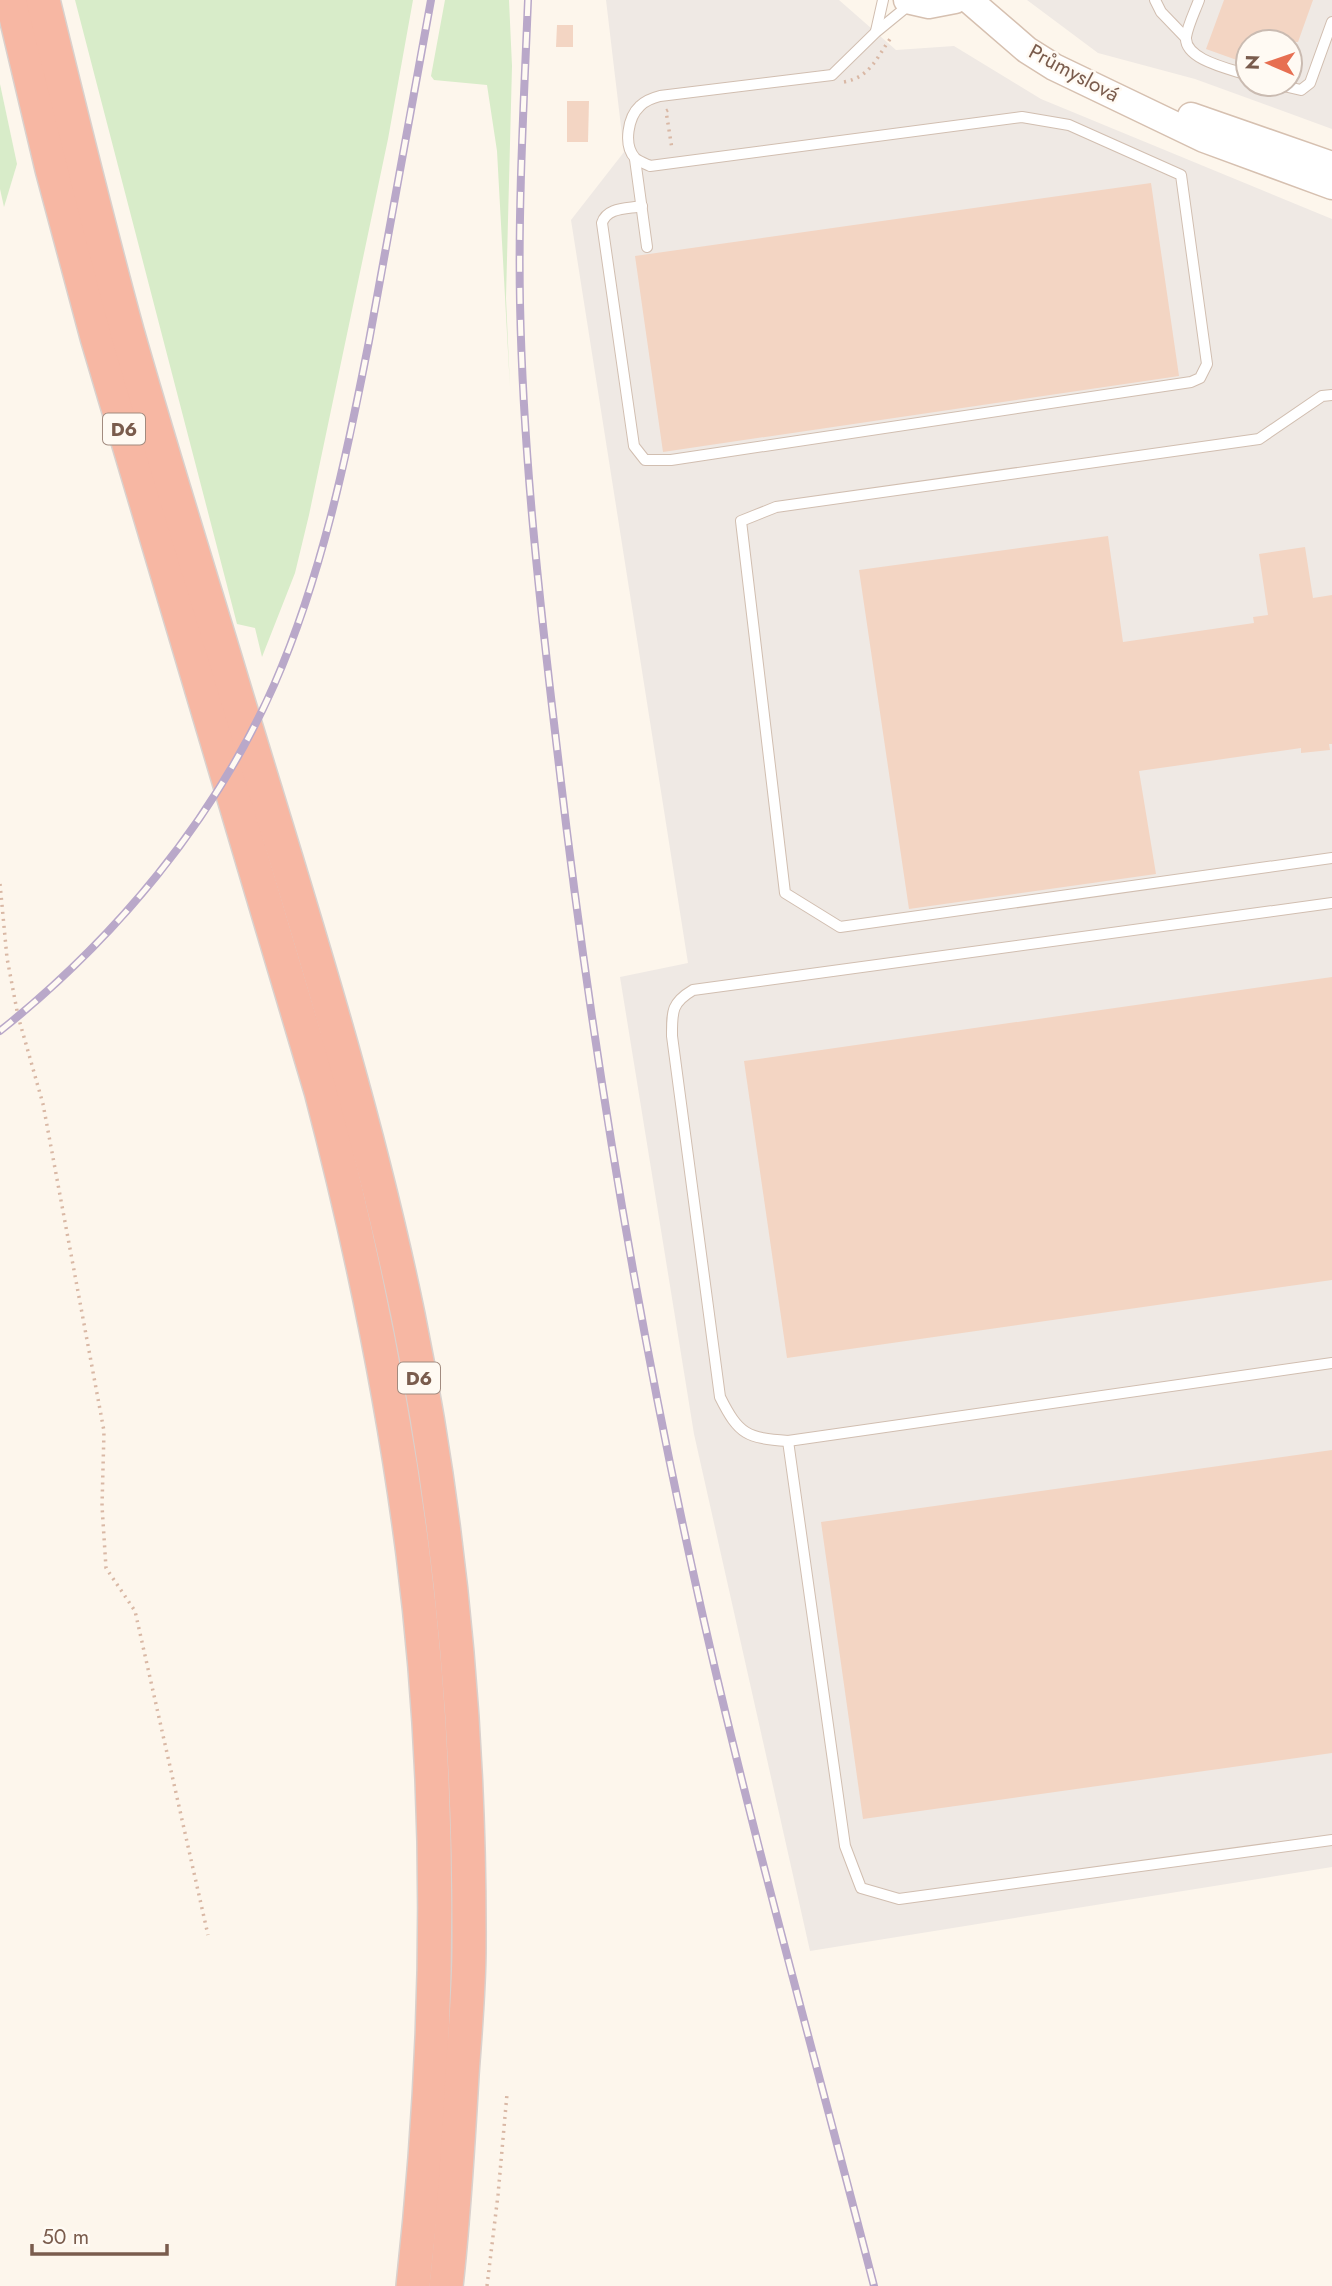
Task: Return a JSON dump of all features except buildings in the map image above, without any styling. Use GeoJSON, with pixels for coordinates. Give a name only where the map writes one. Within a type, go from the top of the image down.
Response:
{"type":"FeatureCollection","features":[{"type":"Feature","properties":{"kind":"highway","name":"D6"},"geometry":{"type":"LineString","coordinates":[[12,0],[52,169],[97,337],[321,1091],[352,1213],[397,1440],[415,1571],[427,1695],[434,1827],[436,1950],[419,2230],[413,2286]]}},
{"type":"Feature","properties":{"kind":"highway","name":"D6"},"geometry":{"type":"LineString","coordinates":[[43,0],[81,159],[128,334],[350,1077],[399,1275],[430,1437],[446,1551],[460,1697],[467,1827],[469,1937],[454,2205],[446,2286]]}},
{"type":"Feature","properties":{"kind":"main road"},"geometry":{"type":"LineString","coordinates":[[910,1],[929,5],[955,0]]}},
{"type":"Feature","properties":{"kind":"main road","name":"Průmyslová"},"geometry":{"type":"LineString","coordinates":[[969,0],[1027,50],[1054,67],[1204,139],[1332,186]]}},
{"type":"Feature","properties":{"kind":"main road","name":"Průmyslová"},"geometry":{"type":"LineString","coordinates":[[1151,112],[1192,116],[1332,165]]}},
{"type":"Feature","properties":{"kind":"lane"},"geometry":{"type":"LineString","coordinates":[[876,32],[883,0]]}},
{"type":"Feature","properties":{"kind":"lane"},"geometry":{"type":"LineString","coordinates":[[1155,0],[1161,12],[1186,38],[1189,50],[1199,58],[1234,70]]}},
{"type":"Feature","properties":{"kind":"lane"},"geometry":{"type":"LineString","coordinates":[[1186,38],[1199,0]]}},
{"type":"Feature","properties":{"kind":"lane"},"geometry":{"type":"LineString","coordinates":[[647,247],[635,159],[628,145],[631,119],[638,108],[648,100],[660,96],[831,75],[910,1]]}},
{"type":"Feature","properties":{"kind":"lane"},"geometry":{"type":"LineString","coordinates":[[1304,88],[1310,83],[1332,22]]}},
{"type":"Feature","properties":{"kind":"lane"},"geometry":{"type":"LineString","coordinates":[[635,159],[650,166],[1022,117],[1069,125],[1181,175],[1207,364],[1200,378],[1191,382],[671,460],[645,460],[634,446],[603,223],[604,217],[610,211],[642,206]]}},
{"type":"Feature","properties":{"kind":"lane"},"geometry":{"type":"LineString","coordinates":[[1332,395],[1322,396],[1259,439],[776,508],[741,521],[786,893],[840,927],[1332,858]]}},
{"type":"Feature","properties":{"kind":"lane"},"geometry":{"type":"LineString","coordinates":[[1332,903],[693,990],[681,997],[672,1010],[672,1036],[720,1397],[733,1423],[755,1438],[788,1441],[1332,1363]]}},
{"type":"Feature","properties":{"kind":"lane"},"geometry":{"type":"LineString","coordinates":[[788,1441],[845,1846],[861,1888],[900,1899],[1332,1840]]}},
{"type":"Feature","properties":{"kind":"path"},"geometry":{"type":"LineString","coordinates":[[0,884],[7,958],[18,1016],[43,1104],[104,1431],[102,1506],[106,1568],[135,1611],[208,1935]]}},
{"type":"Feature","properties":{"kind":"path"},"geometry":{"type":"LineString","coordinates":[[487,2286],[506,2094]]}},
{"type":"Feature","properties":{"kind":"shaded area"},"geometry":{"type":"Polygon","coordinates":[[[606,0],[839,0],[896,50],[954,46],[1041,99],[1332,219],[1332,1867],[810,1951],[694,1434],[620,977],[688,963],[571,220],[624,152],[606,0]]]}},
{"type":"Feature","properties":{"kind":"shaded area"},"geometry":{"type":"Polygon","coordinates":[[[1027,0],[1332,0],[1332,129],[1247,98],[1304,98],[1304,28],[1234,28],[1234,93],[1195,79],[1098,53],[1027,0]]]}},
{"type":"Feature","properties":{"kind":"green space"},"geometry":{"type":"Polygon","coordinates":[[[75,0],[413,0],[388,139],[309,515],[295,573],[262,657],[255,628],[237,624],[75,0]]]}},
{"type":"Feature","properties":{"kind":"green space"},"geometry":{"type":"Polygon","coordinates":[[[445,0],[509,0],[512,66],[506,298],[510,388],[497,151],[487,85],[434,80],[431,76],[445,0]]]}},
{"type":"Feature","properties":{"kind":"green space"},"geometry":{"type":"Polygon","coordinates":[[[0,84],[17,164],[4,207],[0,189],[0,84]]]}},
{"type":"Feature","properties":{"kind":"railway"},"geometry":{"type":"LineString","coordinates":[[0,1031],[83,957],[158,875],[222,783],[250,735],[274,685],[306,601],[341,473],[369,341],[431,0]]}},
{"type":"Feature","properties":{"kind":"railway"},"geometry":{"type":"LineString","coordinates":[[528,0],[520,227],[525,417],[533,530],[551,700],[601,1078],[637,1291],[701,1608],[763,1863],[874,2286]]}}]}
